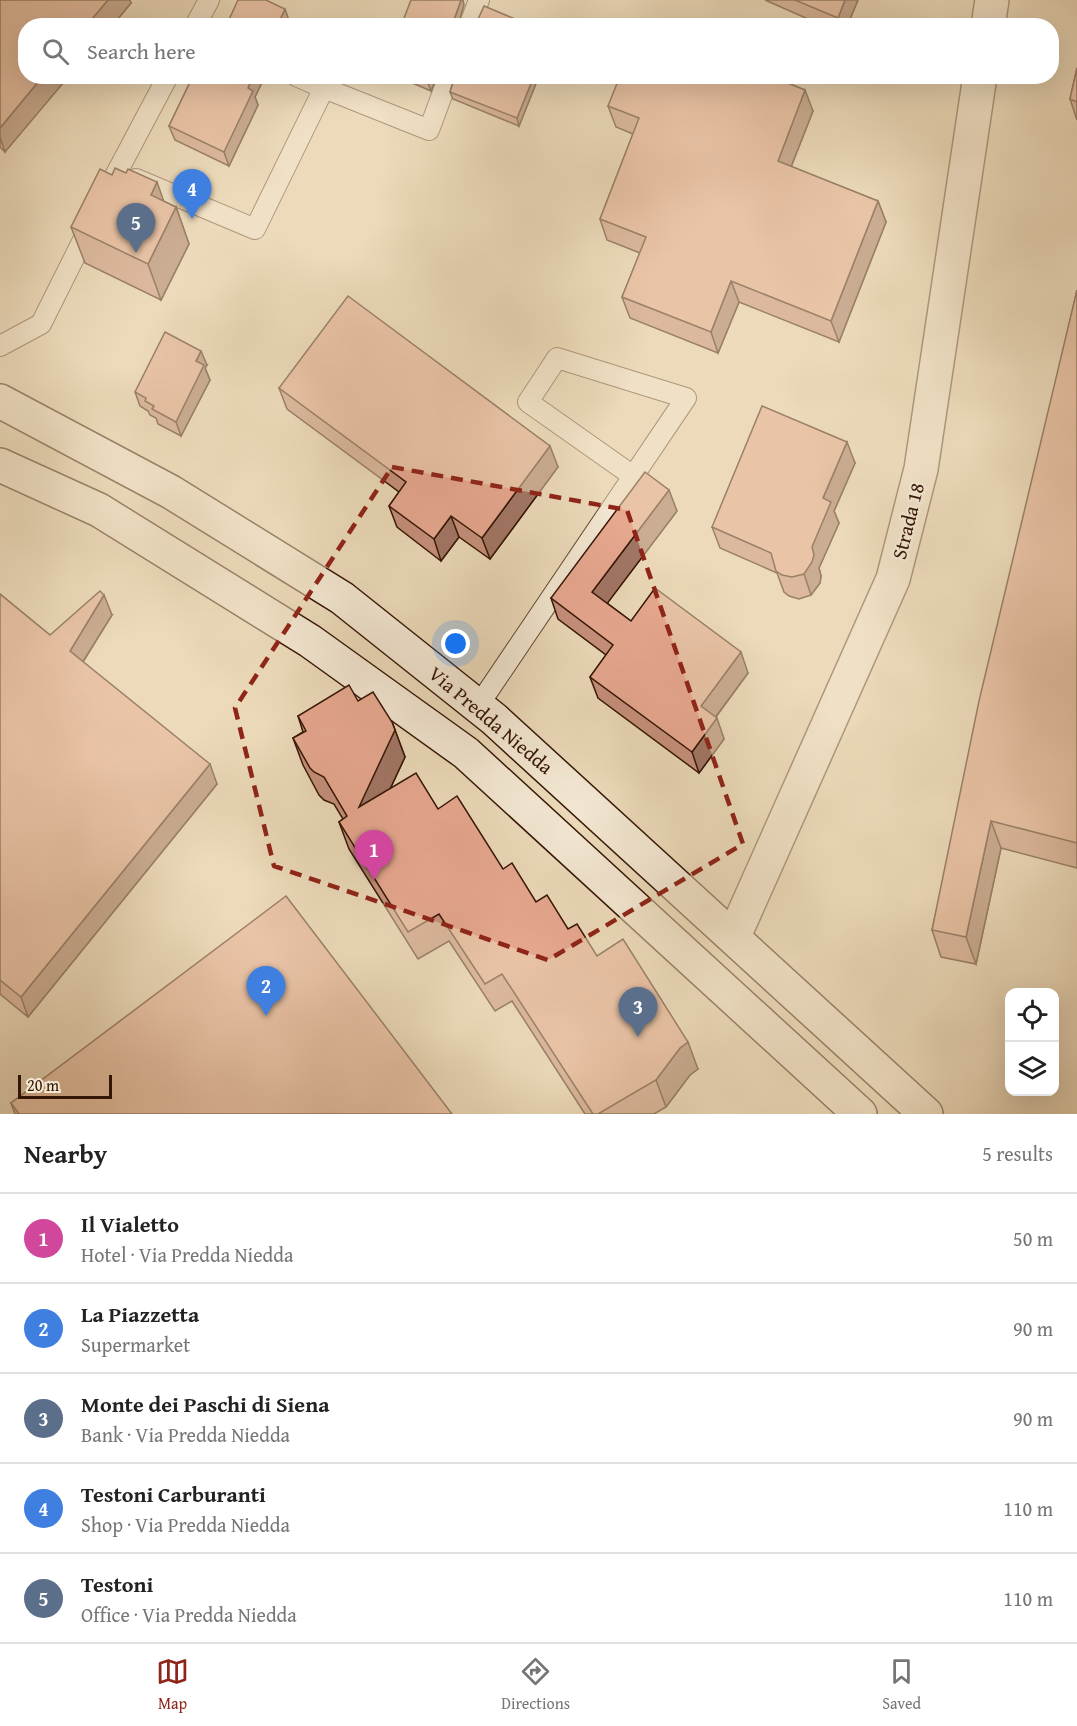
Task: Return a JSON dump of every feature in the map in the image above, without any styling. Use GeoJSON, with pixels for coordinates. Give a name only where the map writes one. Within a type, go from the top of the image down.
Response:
{"type":"FeatureCollection","features":[{"type":"Feature","properties":{"kind":"main road"},"geometry":{"type":"LineString","coordinates":[[989,18],[992,0]]}},
{"type":"Feature","properties":{"kind":"main road","name":"Strada 18"},"geometry":{"type":"LineString","coordinates":[[734,936],[893,579],[921,469],[979,84]]}},
{"type":"Feature","properties":{"kind":"main road","name":"Via Predda Niedda"},"geometry":{"type":"LineString","coordinates":[[0,401],[171,492],[342,598],[478,706],[734,936],[926,1114]]}},
{"type":"Feature","properties":{"kind":"main road"},"geometry":{"type":"LineString","coordinates":[[0,465],[99,510],[310,641],[466,753],[860,1114]]}},
{"type":"Feature","properties":{"kind":"lane"},"geometry":{"type":"LineString","coordinates":[[199,18],[209,0]]}},
{"type":"Feature","properties":{"kind":"lane"},"geometry":{"type":"LineString","coordinates":[[472,18],[479,0]]}},
{"type":"Feature","properties":{"kind":"lane"},"geometry":{"type":"LineString","coordinates":[[0,346],[41,324],[117,171],[164,84]]}},
{"type":"Feature","properties":{"kind":"lane"},"geometry":{"type":"LineString","coordinates":[[315,84],[429,130],[446,84]]}},
{"type":"Feature","properties":{"kind":"lane"},"geometry":{"type":"LineString","coordinates":[[117,171],[255,229],[324,88]]}},
{"type":"Feature","properties":{"kind":"lane"},"geometry":{"type":"LineString","coordinates":[[478,706],[686,398],[557,358],[528,402],[633,476]]}},
{"type":"Feature","properties":{"kind":"highlighted area"},"geometry":{"type":"Polygon","coordinates":[[[392,467],[627,510],[743,844],[548,960],[274,866],[235,708],[392,467]]]}},
{"type":"Feature","properties":{"kind":"building"},"geometry":{"type":"Polygon","coordinates":[[[0,0],[108,0],[93,18],[18,18],[18,84],[36,84],[0,128],[0,0]]]}},
{"type":"Feature","properties":{"kind":"building"},"geometry":{"type":"Polygon","coordinates":[[[238,0],[266,0],[285,9],[281,18],[230,18],[238,0]]]}},
{"type":"Feature","properties":{"kind":"building"},"geometry":{"type":"Polygon","coordinates":[[[411,0],[461,0],[455,18],[404,18],[411,0]]]}},
{"type":"Feature","properties":{"kind":"building"},"geometry":{"type":"Polygon","coordinates":[[[795,0],[845,0],[838,18],[795,0]]]}},
{"type":"Feature","properties":{"kind":"building"},"geometry":{"type":"Polygon","coordinates":[[[484,6],[513,18],[479,18],[484,6]]]}},
{"type":"Feature","properties":{"kind":"building"},"geometry":{"type":"Polygon","coordinates":[[[1077,68],[1077,102],[1070,99],[1077,68]]]}},
{"type":"Feature","properties":{"kind":"building"},"geometry":{"type":"Polygon","coordinates":[[[189,84],[250,84],[248,88],[253,91],[224,152],[169,126],[189,84]]]}},
{"type":"Feature","properties":{"kind":"building"},"geometry":{"type":"Polygon","coordinates":[[[452,84],[531,84],[517,118],[450,92],[452,84]]]}},
{"type":"Feature","properties":{"kind":"building"},"geometry":{"type":"Polygon","coordinates":[[[617,84],[790,84],[805,90],[778,161],[878,201],[831,321],[731,281],[711,332],[622,297],[646,237],[600,219],[639,118],[608,106],[617,84]]]}},
{"type":"Feature","properties":{"kind":"building"},"geometry":{"type":"Polygon","coordinates":[[[115,168],[126,173],[128,169],[157,182],[151,195],[176,207],[148,264],[71,227],[100,169],[112,175],[115,168]]]}},
{"type":"Feature","properties":{"kind":"building"},"geometry":{"type":"Polygon","coordinates":[[[1077,290],[1077,843],[991,821],[966,937],[932,930],[979,701],[1077,290]]]}},
{"type":"Feature","properties":{"kind":"building"},"geometry":{"type":"Polygon","coordinates":[[[348,296],[550,446],[482,538],[451,516],[434,539],[389,506],[406,482],[279,388],[348,296]]]}},
{"type":"Feature","properties":{"kind":"building"},"geometry":{"type":"Polygon","coordinates":[[[165,332],[201,351],[196,361],[204,365],[176,422],[152,409],[154,406],[145,401],[146,398],[135,392],[165,332]]]}},
{"type":"Feature","properties":{"kind":"building"},"geometry":{"type":"Polygon","coordinates":[[[762,406],[847,442],[823,498],[831,502],[812,547],[814,555],[812,562],[804,574],[792,577],[776,571],[771,553],[712,527],[762,406]]]}},
{"type":"Feature","properties":{"kind":"building"},"geometry":{"type":"Polygon","coordinates":[[[645,472],[669,490],[592,592],[631,621],[655,588],[741,652],[701,706],[717,718],[692,752],[590,677],[613,645],[551,598],[645,472]]]}},
{"type":"Feature","properties":{"kind":"building"},"geometry":{"type":"Polygon","coordinates":[[[100,591],[104,595],[70,651],[210,764],[21,997],[0,980],[0,594],[50,635],[100,591]]]}},
{"type":"Feature","properties":{"kind":"building"},"geometry":{"type":"Polygon","coordinates":[[[349,685],[358,701],[373,692],[395,730],[359,807],[416,773],[438,809],[457,796],[503,869],[512,863],[536,902],[547,895],[568,929],[577,924],[597,956],[623,939],[688,1042],[680,1048],[656,1080],[598,1114],[593,1114],[502,974],[485,984],[439,914],[408,932],[339,822],[347,816],[324,777],[310,768],[293,738],[306,731],[298,716],[349,685]]]}},
{"type":"Feature","properties":{"kind":"building"},"geometry":{"type":"Polygon","coordinates":[[[286,896],[452,1114],[19,1114],[11,1103],[286,896]]]}},
{"type":"Feature","properties":{"kind":"place","name":"Testoni Carburanti"},"geometry":{"type":"Point","coordinates":[192,219]}},
{"type":"Feature","properties":{"kind":"place","name":"Testoni"},"geometry":{"type":"Point","coordinates":[136,253]}},
{"type":"Feature","properties":{"kind":"place","name":"Il Vialetto"},"geometry":{"type":"Point","coordinates":[374,880]}},
{"type":"Feature","properties":{"kind":"place","name":"La Piazzetta"},"geometry":{"type":"Point","coordinates":[266,1016]}},
{"type":"Feature","properties":{"kind":"place","name":"Monte dei Paschi di Siena"},"geometry":{"type":"Point","coordinates":[638,1037]}}]}
